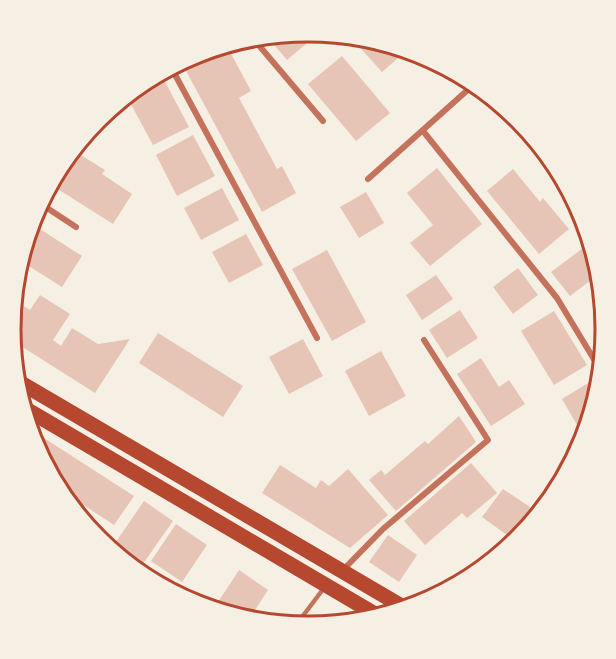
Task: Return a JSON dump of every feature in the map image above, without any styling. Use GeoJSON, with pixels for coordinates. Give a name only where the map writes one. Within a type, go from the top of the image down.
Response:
{"type":"FeatureCollection","features":[{"type":"Feature","properties":{"kind":"main road"},"geometry":{"type":"LineString","coordinates":[[27,387],[396,602]]}},
{"type":"Feature","properties":{"kind":"main road"},"geometry":{"type":"LineString","coordinates":[[34,413],[368,610]]}},
{"type":"Feature","properties":{"kind":"street"},"geometry":{"type":"LineString","coordinates":[[260,47],[323,122]]}},
{"type":"Feature","properties":{"kind":"street"},"geometry":{"type":"LineString","coordinates":[[175,75],[317,338]]}},
{"type":"Feature","properties":{"kind":"street"},"geometry":{"type":"LineString","coordinates":[[368,179],[467,91]]}},
{"type":"Feature","properties":{"kind":"street"},"geometry":{"type":"LineString","coordinates":[[423,130],[557,298],[593,358]]}},
{"type":"Feature","properties":{"kind":"street"},"geometry":{"type":"LineString","coordinates":[[48,209],[76,227]]}},
{"type":"Feature","properties":{"kind":"street"},"geometry":{"type":"LineString","coordinates":[[342,570],[383,530],[488,440],[424,340]]}},
{"type":"Feature","properties":{"kind":"lane"},"geometry":{"type":"LineString","coordinates":[[303,616],[327,585]]}},
{"type":"Feature","properties":{"kind":"building"},"geometry":{"type":"Polygon","coordinates":[[[308,42],[287,60],[274,45],[308,42]]]}},
{"type":"Feature","properties":{"kind":"building"},"geometry":{"type":"Polygon","coordinates":[[[360,47],[399,58],[382,72],[360,47]]]}},
{"type":"Feature","properties":{"kind":"building"},"geometry":{"type":"Polygon","coordinates":[[[231,53],[251,91],[239,98],[277,169],[282,166],[296,193],[262,212],[185,70],[231,53]]]}},
{"type":"Feature","properties":{"kind":"building"},"geometry":{"type":"Polygon","coordinates":[[[342,56],[390,113],[356,141],[308,84],[342,56]]]}},
{"type":"Feature","properties":{"kind":"building"},"geometry":{"type":"Polygon","coordinates":[[[165,81],[189,127],[153,145],[131,104],[165,81]]]}},
{"type":"Feature","properties":{"kind":"building"},"geometry":{"type":"Polygon","coordinates":[[[193,135],[215,176],[177,196],[156,155],[193,135]]]}},
{"type":"Feature","properties":{"kind":"building"},"geometry":{"type":"Polygon","coordinates":[[[80,155],[105,170],[102,174],[132,194],[113,224],[58,189],[80,155]]]}},
{"type":"Feature","properties":{"kind":"building"},"geometry":{"type":"Polygon","coordinates":[[[437,168],[482,224],[430,266],[410,243],[433,225],[407,193],[437,168]]]}},
{"type":"Feature","properties":{"kind":"building"},"geometry":{"type":"Polygon","coordinates":[[[513,169],[540,202],[543,198],[569,229],[539,254],[487,191],[513,169]]]}},
{"type":"Feature","properties":{"kind":"building"},"geometry":{"type":"Polygon","coordinates":[[[222,188],[239,220],[201,240],[184,208],[222,188]]]}},
{"type":"Feature","properties":{"kind":"building"},"geometry":{"type":"Polygon","coordinates":[[[366,192],[384,223],[359,238],[340,207],[366,192]]]}},
{"type":"Feature","properties":{"kind":"building"},"geometry":{"type":"Polygon","coordinates":[[[39,229],[82,256],[62,287],[29,266],[39,229]]]}},
{"type":"Feature","properties":{"kind":"building"},"geometry":{"type":"Polygon","coordinates":[[[246,234],[263,265],[229,283],[212,252],[246,234]]]}},
{"type":"Feature","properties":{"kind":"building"},"geometry":{"type":"Polygon","coordinates":[[[583,248],[590,280],[570,296],[551,272],[583,248]]]}},
{"type":"Feature","properties":{"kind":"building"},"geometry":{"type":"Polygon","coordinates":[[[327,250],[366,322],[332,341],[292,269],[327,250]]]}},
{"type":"Feature","properties":{"kind":"building"},"geometry":{"type":"Polygon","coordinates":[[[518,268],[538,295],[513,314],[493,287],[518,268]]]}},
{"type":"Feature","properties":{"kind":"building"},"geometry":{"type":"Polygon","coordinates":[[[436,275],[453,299],[422,320],[406,295],[436,275]]]}},
{"type":"Feature","properties":{"kind":"building"},"geometry":{"type":"Polygon","coordinates":[[[40,295],[70,314],[53,340],[61,346],[72,328],[98,344],[130,339],[95,393],[22,347],[22,305],[30,310],[40,295]]]}},
{"type":"Feature","properties":{"kind":"building"},"geometry":{"type":"Polygon","coordinates":[[[460,310],[478,338],[447,358],[429,330],[460,310]]]}},
{"type":"Feature","properties":{"kind":"building"},"geometry":{"type":"Polygon","coordinates":[[[554,311],[587,365],[554,385],[521,331],[554,311]]]}},
{"type":"Feature","properties":{"kind":"building"},"geometry":{"type":"Polygon","coordinates":[[[158,333],[243,386],[223,417],[139,363],[158,333]]]}},
{"type":"Feature","properties":{"kind":"building"},"geometry":{"type":"Polygon","coordinates":[[[303,339],[323,376],[289,394],[269,357],[303,339]]]}},
{"type":"Feature","properties":{"kind":"building"},"geometry":{"type":"Polygon","coordinates":[[[381,351],[406,396],[369,416],[345,371],[381,351]]]}},
{"type":"Feature","properties":{"kind":"building"},"geometry":{"type":"Polygon","coordinates":[[[481,358],[499,387],[509,380],[525,404],[491,426],[457,374],[481,358]]]}},
{"type":"Feature","properties":{"kind":"building"},"geometry":{"type":"Polygon","coordinates":[[[590,382],[580,422],[577,425],[562,399],[590,382]]]}},
{"type":"Feature","properties":{"kind":"building"},"geometry":{"type":"Polygon","coordinates":[[[459,416],[476,442],[396,511],[369,480],[381,470],[385,475],[425,441],[428,444],[459,416]]]}},
{"type":"Feature","properties":{"kind":"building"},"geometry":{"type":"Polygon","coordinates":[[[42,437],[134,496],[114,525],[78,501],[59,473],[42,437]]]}},
{"type":"Feature","properties":{"kind":"building"},"geometry":{"type":"Polygon","coordinates":[[[471,463],[497,493],[467,518],[462,513],[425,545],[404,521],[471,463]]]}},
{"type":"Feature","properties":{"kind":"building"},"geometry":{"type":"Polygon","coordinates":[[[280,465],[316,488],[321,480],[329,486],[348,469],[388,515],[350,548],[262,493],[280,465]]]}},
{"type":"Feature","properties":{"kind":"building"},"geometry":{"type":"Polygon","coordinates":[[[503,489],[532,509],[507,535],[482,517],[503,489]]]}},
{"type":"Feature","properties":{"kind":"building"},"geometry":{"type":"Polygon","coordinates":[[[144,501],[173,521],[143,564],[116,542],[144,501]]]}},
{"type":"Feature","properties":{"kind":"building"},"geometry":{"type":"Polygon","coordinates":[[[176,524],[207,545],[182,582],[151,561],[176,524]]]}},
{"type":"Feature","properties":{"kind":"building"},"geometry":{"type":"Polygon","coordinates":[[[388,535],[417,555],[399,582],[369,562],[388,535]]]}},
{"type":"Feature","properties":{"kind":"building"},"geometry":{"type":"Polygon","coordinates":[[[239,570],[268,590],[254,611],[218,602],[239,570]]]}}]}
